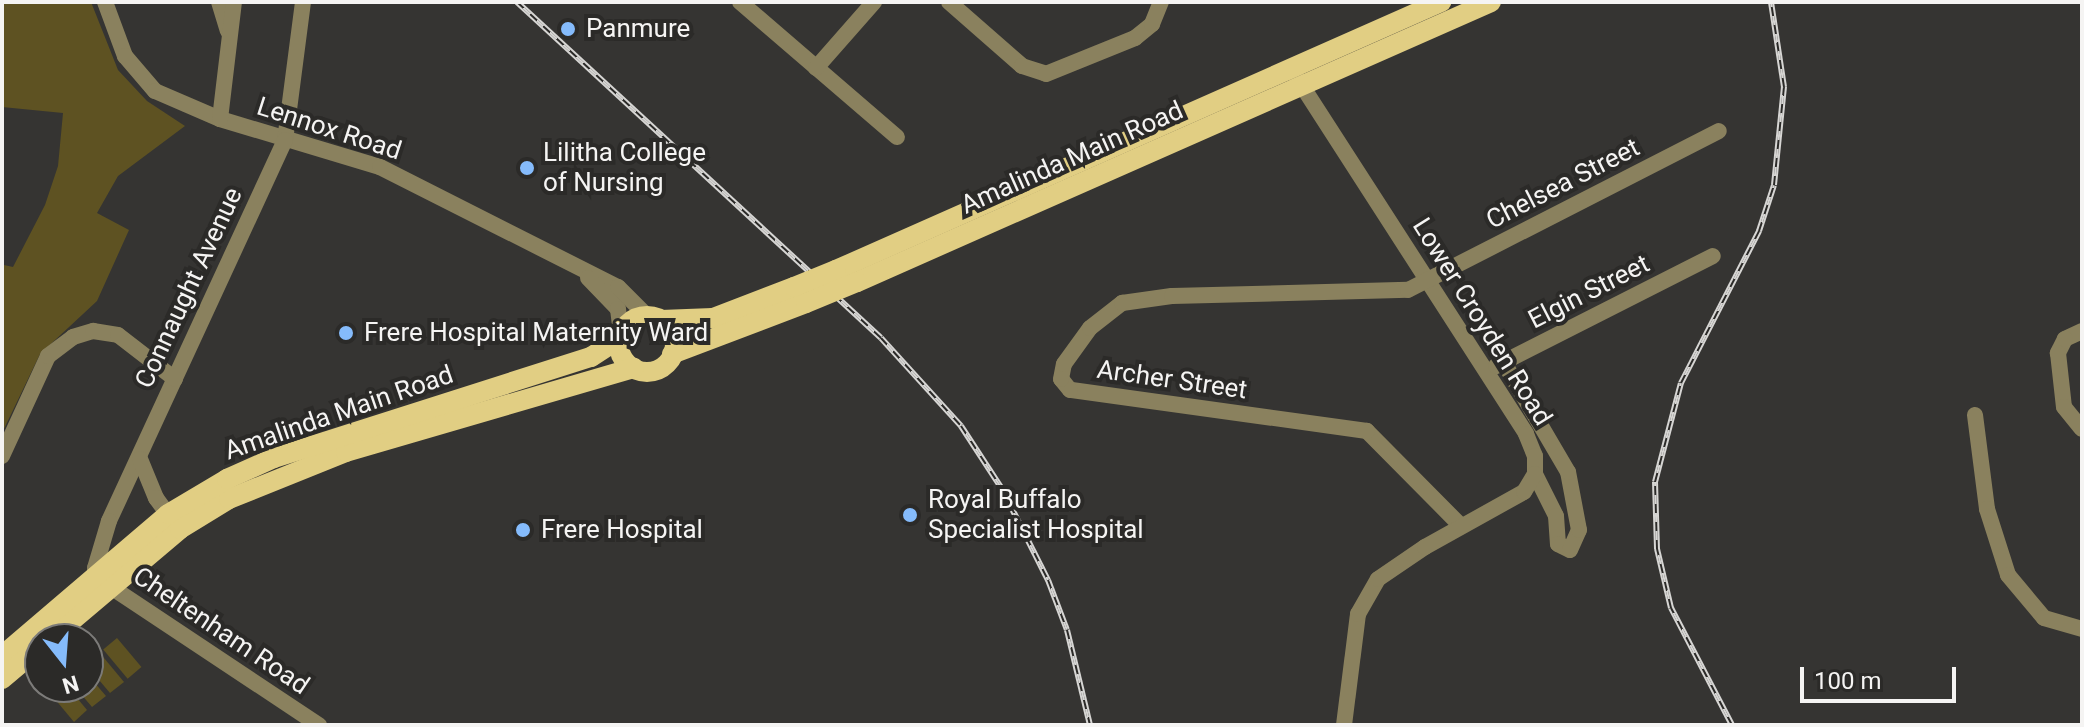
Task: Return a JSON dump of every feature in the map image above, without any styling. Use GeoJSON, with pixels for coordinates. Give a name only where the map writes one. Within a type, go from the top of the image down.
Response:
{"type":"FeatureCollection","features":[{"type":"Feature","properties":{"kind":"main road","name":"Amalinda Main Road"},"geometry":{"type":"LineString","coordinates":[[104,582],[174,522],[274,458],[591,357],[620,336],[632,320],[713,318],[857,282],[1297,76],[1441,2]]}},
{"type":"Feature","properties":{"kind":"main road","name":"Amalinda Main Road"},"geometry":{"type":"LineString","coordinates":[[174,522],[319,462],[634,368],[660,368],[672,354],[800,295],[836,270],[1297,76],[1491,2]]}},
{"type":"Feature","properties":{"kind":"main road"},"geometry":{"type":"LineString","coordinates":[[654,318],[674,339],[672,354]]}},
{"type":"Feature","properties":{"kind":"main road"},"geometry":{"type":"LineString","coordinates":[[620,336],[622,356],[634,368]]}},
{"type":"Feature","properties":{"kind":"main road"},"geometry":{"type":"LineString","coordinates":[[65,623],[104,582]]}},
{"type":"Feature","properties":{"kind":"main road"},"geometry":{"type":"LineString","coordinates":[[2,656],[104,582]]}},
{"type":"Feature","properties":{"kind":"main road"},"geometry":{"type":"LineString","coordinates":[[2,679],[24,660]]}},
{"type":"Feature","properties":{"kind":"street","name":"Lennox Road"},"geometry":{"type":"LineString","coordinates":[[105,2],[125,56],[140,78],[172,100],[285,140],[380,167],[629,294],[654,318]]}},
{"type":"Feature","properties":{"kind":"street"},"geometry":{"type":"LineString","coordinates":[[219,2],[230,40]]}},
{"type":"Feature","properties":{"kind":"street"},"geometry":{"type":"LineString","coordinates":[[220,119],[234,2]]}},
{"type":"Feature","properties":{"kind":"street","name":"Connaught Avenue"},"geometry":{"type":"LineString","coordinates":[[104,582],[100,543],[285,140],[303,2]]}},
{"type":"Feature","properties":{"kind":"street"},"geometry":{"type":"LineString","coordinates":[[740,2],[897,137]]}},
{"type":"Feature","properties":{"kind":"street"},"geometry":{"type":"LineString","coordinates":[[816,68],[874,2]]}},
{"type":"Feature","properties":{"kind":"street"},"geometry":{"type":"LineString","coordinates":[[949,2],[1022,66],[1046,74],[1135,38],[1152,24],[1161,2]]}},
{"type":"Feature","properties":{"kind":"street","name":"Lower Croyden Road"},"geometry":{"type":"LineString","coordinates":[[1297,76],[1430,280],[1531,444],[1538,479],[1556,516],[1558,544],[1570,550],[1579,530],[1568,472],[1504,363]]}},
{"type":"Feature","properties":{"kind":"street","name":"Chelsea Street"},"geometry":{"type":"LineString","coordinates":[[1430,280],[1719,131]]}},
{"type":"Feature","properties":{"kind":"street","name":"Elgin Street"},"geometry":{"type":"LineString","coordinates":[[1487,370],[1713,256]]}},
{"type":"Feature","properties":{"kind":"street","name":"Lennox Road"},"geometry":{"type":"LineString","coordinates":[[578,270],[618,309],[620,336]]}},
{"type":"Feature","properties":{"kind":"street","name":"Archer Street"},"geometry":{"type":"LineString","coordinates":[[1430,280],[1389,293],[1172,296],[1122,303],[1090,328],[1068,355],[1061,379],[1070,390],[1367,431],[1461,526]]}},
{"type":"Feature","properties":{"kind":"street"},"geometry":{"type":"LineString","coordinates":[[2,456],[48,356],[73,337],[93,331],[118,335],[175,379]]}},
{"type":"Feature","properties":{"kind":"street"},"geometry":{"type":"LineString","coordinates":[[2082,331],[2065,339],[2058,353],[2064,407],[2082,429]]}},
{"type":"Feature","properties":{"kind":"street"},"geometry":{"type":"LineString","coordinates":[[1975,415],[1987,509],[2008,575],[2044,618],[2082,629]]}},
{"type":"Feature","properties":{"kind":"street"},"geometry":{"type":"LineString","coordinates":[[140,459],[174,522]]}},
{"type":"Feature","properties":{"kind":"street"},"geometry":{"type":"LineString","coordinates":[[1344,725],[1358,614],[1366,596],[1393,566],[1524,492],[1538,479],[1568,472]]}},
{"type":"Feature","properties":{"kind":"street","name":"Cheltenham Road"},"geometry":{"type":"LineString","coordinates":[[104,582],[319,725]]}},
{"type":"Feature","properties":{"kind":"shaded area"},"geometry":{"type":"Polygon","coordinates":[[[2,2],[91,2],[118,70],[147,101],[185,126],[118,176],[97,213],[129,230],[97,301],[40,354],[2,433],[2,270],[4,265],[13,267],[45,205],[58,166],[63,113],[2,107],[2,2]]]}},
{"type":"Feature","properties":{"kind":"shaded area"},"geometry":{"type":"Polygon","coordinates":[[[117,638],[141,667],[128,679],[104,651],[117,638]]]}},
{"type":"Feature","properties":{"kind":"shaded area"},"geometry":{"type":"Polygon","coordinates":[[[104,658],[124,682],[110,693],[104,686],[104,658]]]}},
{"type":"Feature","properties":{"kind":"shaded area"},"geometry":{"type":"Polygon","coordinates":[[[58,703],[81,703],[87,710],[74,722],[58,703]]]}},
{"type":"Feature","properties":{"kind":"railway"},"geometry":{"type":"LineString","coordinates":[[517,2],[881,338],[961,426],[1002,489],[1048,580],[1067,630],[1090,725]]}},
{"type":"Feature","properties":{"kind":"railway"},"geometry":{"type":"LineString","coordinates":[[1732,725],[1671,608],[1657,549],[1655,482],[1681,383],[1759,231],[1774,185],[1784,87],[1771,2]]}},
{"type":"Feature","properties":{"kind":"place","name":"Panmure"},"geometry":{"type":"Point","coordinates":[568,29]}},
{"type":"Feature","properties":{"kind":"place","name":"Lilitha College of Nursing"},"geometry":{"type":"Point","coordinates":[527,168]}},
{"type":"Feature","properties":{"kind":"place","name":"Frere Hospital Maternity Ward"},"geometry":{"type":"Point","coordinates":[346,333]}},
{"type":"Feature","properties":{"kind":"place","name":"Royal Buffalo Specialist Hospital"},"geometry":{"type":"Point","coordinates":[910,515]}},
{"type":"Feature","properties":{"kind":"place","name":"Frere Hospital"},"geometry":{"type":"Point","coordinates":[523,530]}}]}
